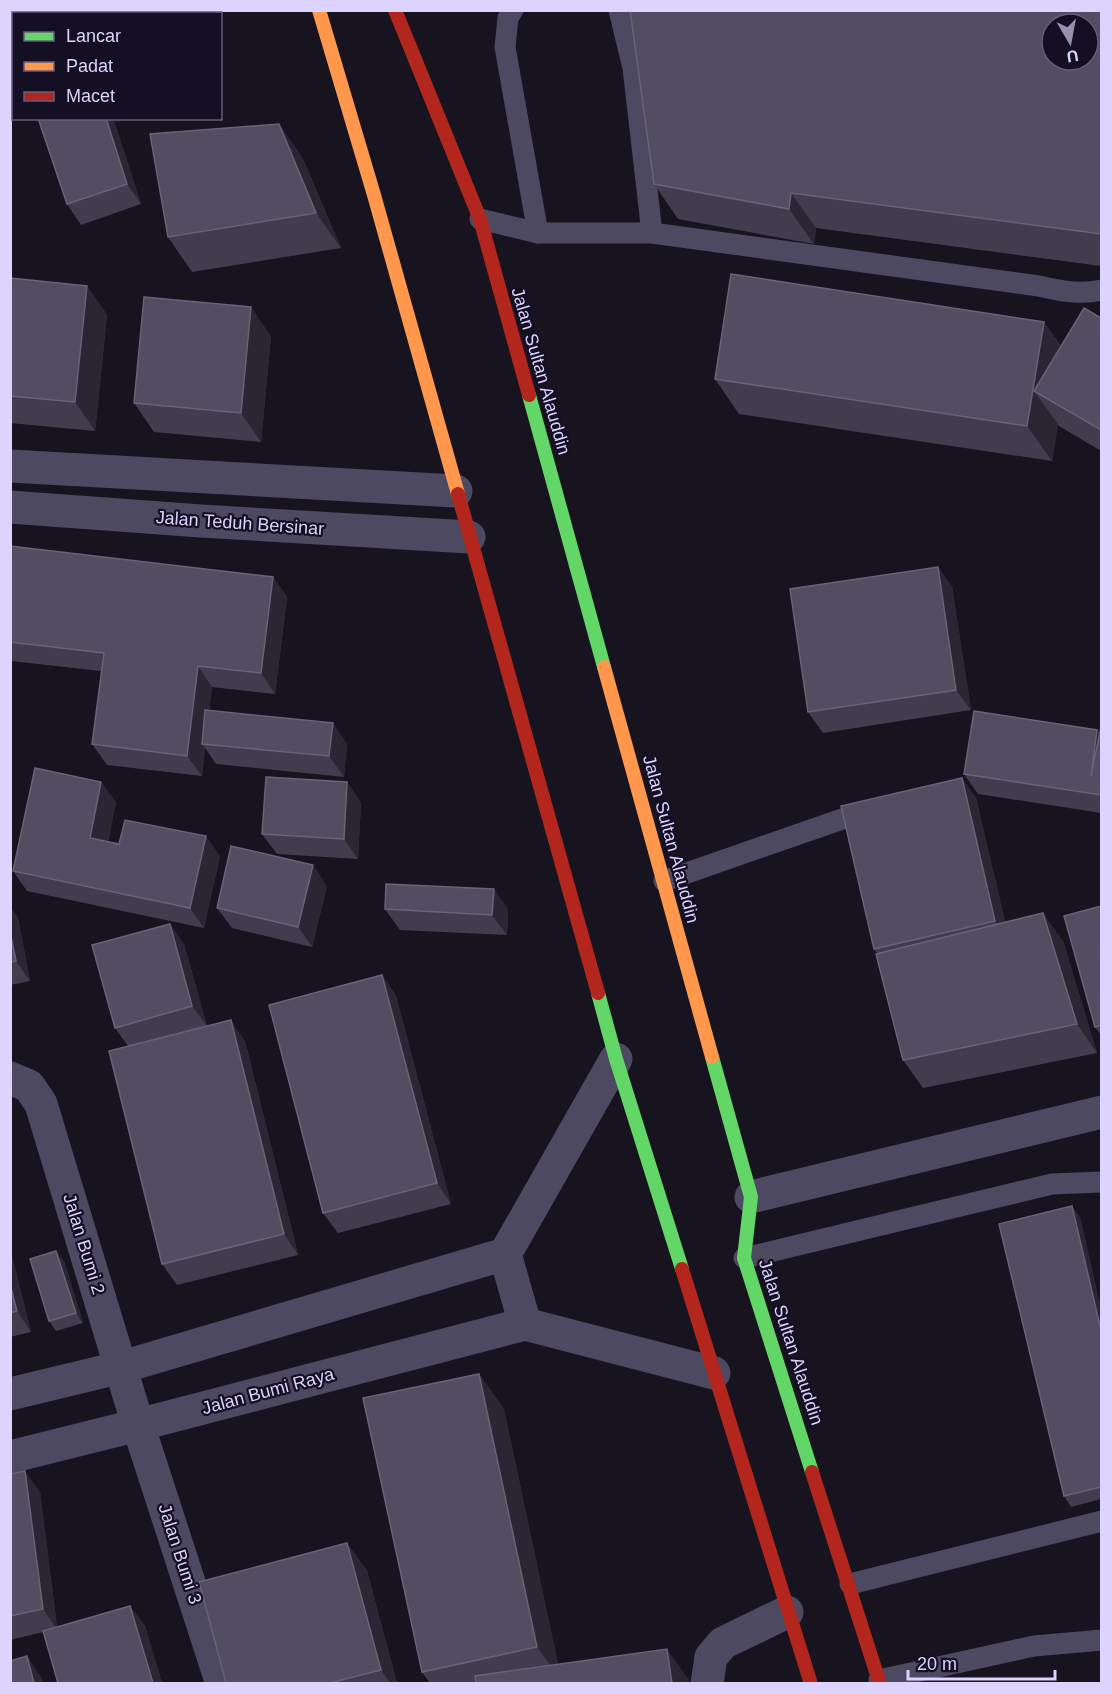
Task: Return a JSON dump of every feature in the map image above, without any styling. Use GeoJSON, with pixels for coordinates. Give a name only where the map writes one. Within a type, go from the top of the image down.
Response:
{"type":"FeatureCollection","features":[{"type":"Feature","properties":{"kind":"highway"},"geometry":{"type":"LineString","coordinates":[[319,10],[374,195],[616,1059],[811,1683]]}},
{"type":"Feature","properties":{"kind":"highway","name":"Jalan Sultan Alauddin"},"geometry":{"type":"LineString","coordinates":[[395,10],[480,219],[751,1197],[744,1258],[880,1682]]}},
{"type":"Feature","properties":{"kind":"street"},"geometry":{"type":"LineString","coordinates":[[10,466],[456,490]]}},
{"type":"Feature","properties":{"kind":"street"},"geometry":{"type":"LineString","coordinates":[[26,508],[47,469]]}},
{"type":"Feature","properties":{"kind":"street","name":"Jalan Teduh Bersinar"},"geometry":{"type":"LineString","coordinates":[[26,508],[469,537]]}},
{"type":"Feature","properties":{"kind":"street"},"geometry":{"type":"LineString","coordinates":[[10,1394],[122,1367],[505,1254],[616,1059]]}},
{"type":"Feature","properties":{"kind":"street","name":"Jalan Bumi 2"},"geometry":{"type":"LineString","coordinates":[[10,1078],[29,1086],[41,1104],[138,1425]]}},
{"type":"Feature","properties":{"kind":"street"},"geometry":{"type":"LineString","coordinates":[[751,1197],[1101,1112]]}},
{"type":"Feature","properties":{"kind":"street"},"geometry":{"type":"LineString","coordinates":[[505,1254],[525,1324]]}},
{"type":"Feature","properties":{"kind":"street","name":"Jalan Bumi Raya"},"geometry":{"type":"LineString","coordinates":[[10,1457],[525,1324],[714,1373]]}},
{"type":"Feature","properties":{"kind":"street","name":"Jalan Bumi 3"},"geometry":{"type":"LineString","coordinates":[[138,1425],[222,1683]]}},
{"type":"Feature","properties":{"kind":"street"},"geometry":{"type":"LineString","coordinates":[[707,1683],[711,1657],[723,1642],[787,1612]]}},
{"type":"Feature","properties":{"kind":"lane"},"geometry":{"type":"LineString","coordinates":[[513,10],[508,18],[505,47],[538,233]]}},
{"type":"Feature","properties":{"kind":"lane"},"geometry":{"type":"LineString","coordinates":[[619,10],[633,68],[652,233]]}},
{"type":"Feature","properties":{"kind":"lane"},"geometry":{"type":"LineString","coordinates":[[480,219],[538,233],[652,233],[1062,291],[1087,293],[1101,290]]}},
{"type":"Feature","properties":{"kind":"lane"},"geometry":{"type":"LineString","coordinates":[[664,881],[848,817]]}},
{"type":"Feature","properties":{"kind":"lane"},"geometry":{"type":"LineString","coordinates":[[744,1258],[1053,1184],[1101,1182]]}},
{"type":"Feature","properties":{"kind":"lane"},"geometry":{"type":"LineString","coordinates":[[850,1584],[1101,1521]]}},
{"type":"Feature","properties":{"kind":"lane"},"geometry":{"type":"LineString","coordinates":[[880,1682],[1034,1647],[1101,1640]]}},
{"type":"Feature","properties":{"kind":"building"},"geometry":{"type":"Polygon","coordinates":[[[630,10],[1101,10],[1101,234],[791,193],[789,209],[654,184],[630,10]]]}},
{"type":"Feature","properties":{"kind":"building"},"geometry":{"type":"Polygon","coordinates":[[[39,120],[107,120],[127,184],[67,204],[39,120]]]}},
{"type":"Feature","properties":{"kind":"building"},"geometry":{"type":"Polygon","coordinates":[[[279,124],[316,213],[168,237],[150,134],[279,124]]]}},
{"type":"Feature","properties":{"kind":"building"},"geometry":{"type":"Polygon","coordinates":[[[731,274],[1044,322],[1027,426],[715,379],[731,274]]]}},
{"type":"Feature","properties":{"kind":"building"},"geometry":{"type":"Polygon","coordinates":[[[10,278],[87,286],[75,402],[10,396],[10,278]]]}},
{"type":"Feature","properties":{"kind":"building"},"geometry":{"type":"Polygon","coordinates":[[[144,297],[251,307],[241,413],[134,403],[144,297]]]}},
{"type":"Feature","properties":{"kind":"building"},"geometry":{"type":"Polygon","coordinates":[[[1084,308],[1101,318],[1101,430],[1034,391],[1084,308]]]}},
{"type":"Feature","properties":{"kind":"building"},"geometry":{"type":"Polygon","coordinates":[[[10,546],[273,577],[261,673],[198,666],[187,756],[92,744],[104,653],[10,642],[10,546]]]}},
{"type":"Feature","properties":{"kind":"building"},"geometry":{"type":"Polygon","coordinates":[[[938,567],[956,690],[808,712],[790,589],[938,567]]]}},
{"type":"Feature","properties":{"kind":"building"},"geometry":{"type":"Polygon","coordinates":[[[205,710],[333,723],[329,756],[202,744],[205,710]]]}},
{"type":"Feature","properties":{"kind":"building"},"geometry":{"type":"Polygon","coordinates":[[[974,711],[1097,730],[1091,776],[1101,727],[1101,795],[964,774],[974,711]]]}},
{"type":"Feature","properties":{"kind":"building"},"geometry":{"type":"Polygon","coordinates":[[[35,768],[101,782],[90,838],[119,844],[125,820],[206,836],[190,908],[13,871],[35,768]]]}},
{"type":"Feature","properties":{"kind":"building"},"geometry":{"type":"Polygon","coordinates":[[[266,777],[347,782],[344,839],[262,834],[266,777]]]}},
{"type":"Feature","properties":{"kind":"building"},"geometry":{"type":"Polygon","coordinates":[[[962,778],[995,921],[874,949],[841,806],[962,778]]]}},
{"type":"Feature","properties":{"kind":"building"},"geometry":{"type":"Polygon","coordinates":[[[231,846],[313,865],[298,927],[217,908],[231,846]]]}},
{"type":"Feature","properties":{"kind":"building"},"geometry":{"type":"Polygon","coordinates":[[[386,884],[494,889],[492,915],[385,909],[386,884]]]}},
{"type":"Feature","properties":{"kind":"building"},"geometry":{"type":"Polygon","coordinates":[[[1101,906],[1101,1025],[1095,1027],[1064,916],[1101,906]]]}},
{"type":"Feature","properties":{"kind":"building"},"geometry":{"type":"Polygon","coordinates":[[[1043,913],[1077,1024],[903,1060],[876,954],[1043,913]]]}},
{"type":"Feature","properties":{"kind":"building"},"geometry":{"type":"Polygon","coordinates":[[[170,924],[192,1006],[115,1028],[92,945],[170,924]]]}},
{"type":"Feature","properties":{"kind":"building"},"geometry":{"type":"Polygon","coordinates":[[[10,932],[16,961],[10,962],[10,932]]]}},
{"type":"Feature","properties":{"kind":"building"},"geometry":{"type":"Polygon","coordinates":[[[382,975],[437,1183],[323,1213],[269,1005],[382,975]]]}},
{"type":"Feature","properties":{"kind":"building"},"geometry":{"type":"Polygon","coordinates":[[[231,1020],[284,1234],[162,1264],[109,1051],[231,1020]]]}},
{"type":"Feature","properties":{"kind":"building"},"geometry":{"type":"Polygon","coordinates":[[[1072,1206],[1101,1330],[1101,1487],[1064,1496],[999,1224],[1072,1206]]]}},
{"type":"Feature","properties":{"kind":"building"},"geometry":{"type":"Polygon","coordinates":[[[56,1251],[76,1313],[49,1321],[30,1259],[56,1251]]]}},
{"type":"Feature","properties":{"kind":"building"},"geometry":{"type":"Polygon","coordinates":[[[10,1284],[17,1311],[10,1313],[10,1284]]]}},
{"type":"Feature","properties":{"kind":"building"},"geometry":{"type":"Polygon","coordinates":[[[479,1374],[537,1647],[422,1672],[363,1398],[479,1374]]]}},
{"type":"Feature","properties":{"kind":"building"},"geometry":{"type":"Polygon","coordinates":[[[25,1471],[43,1609],[10,1616],[10,1474],[25,1471]]]}},
{"type":"Feature","properties":{"kind":"building"},"geometry":{"type":"Polygon","coordinates":[[[347,1543],[381,1670],[330,1683],[226,1683],[199,1582],[347,1543]]]}},
{"type":"Feature","properties":{"kind":"building"},"geometry":{"type":"Polygon","coordinates":[[[130,1606],[153,1683],[58,1683],[43,1631],[130,1606]]]}},
{"type":"Feature","properties":{"kind":"building"},"geometry":{"type":"Polygon","coordinates":[[[667,1649],[672,1683],[476,1683],[475,1676],[667,1649]]]}},
{"type":"Feature","properties":{"kind":"building"},"geometry":{"type":"Polygon","coordinates":[[[27,1656],[34,1683],[10,1683],[10,1661],[27,1656]]]}},
{"type":"Feature","properties":{"kind":"traffic: fast"},"geometry":{"type":"LineString","coordinates":[[529,395],[604,667]]}},
{"type":"Feature","properties":{"kind":"traffic: fast"},"geometry":{"type":"LineString","coordinates":[[598,993],[616,1059],[682,1269]]}},
{"type":"Feature","properties":{"kind":"traffic: fast"},"geometry":{"type":"LineString","coordinates":[[712,1057],[751,1197],[744,1258],[812,1472]]}},
{"type":"Feature","properties":{"kind":"traffic: slow"},"geometry":{"type":"LineString","coordinates":[[319,10],[458,494]]}},
{"type":"Feature","properties":{"kind":"traffic: slow"},"geometry":{"type":"LineString","coordinates":[[604,667],[712,1057]]}},
{"type":"Feature","properties":{"kind":"traffic: jam"},"geometry":{"type":"LineString","coordinates":[[395,10],[480,219],[529,395]]}},
{"type":"Feature","properties":{"kind":"traffic: jam"},"geometry":{"type":"LineString","coordinates":[[458,494],[598,993]]}},
{"type":"Feature","properties":{"kind":"traffic: jam"},"geometry":{"type":"LineString","coordinates":[[682,1269],[811,1684]]}},
{"type":"Feature","properties":{"kind":"traffic: jam"},"geometry":{"type":"LineString","coordinates":[[812,1472],[880,1684]]}}]}
